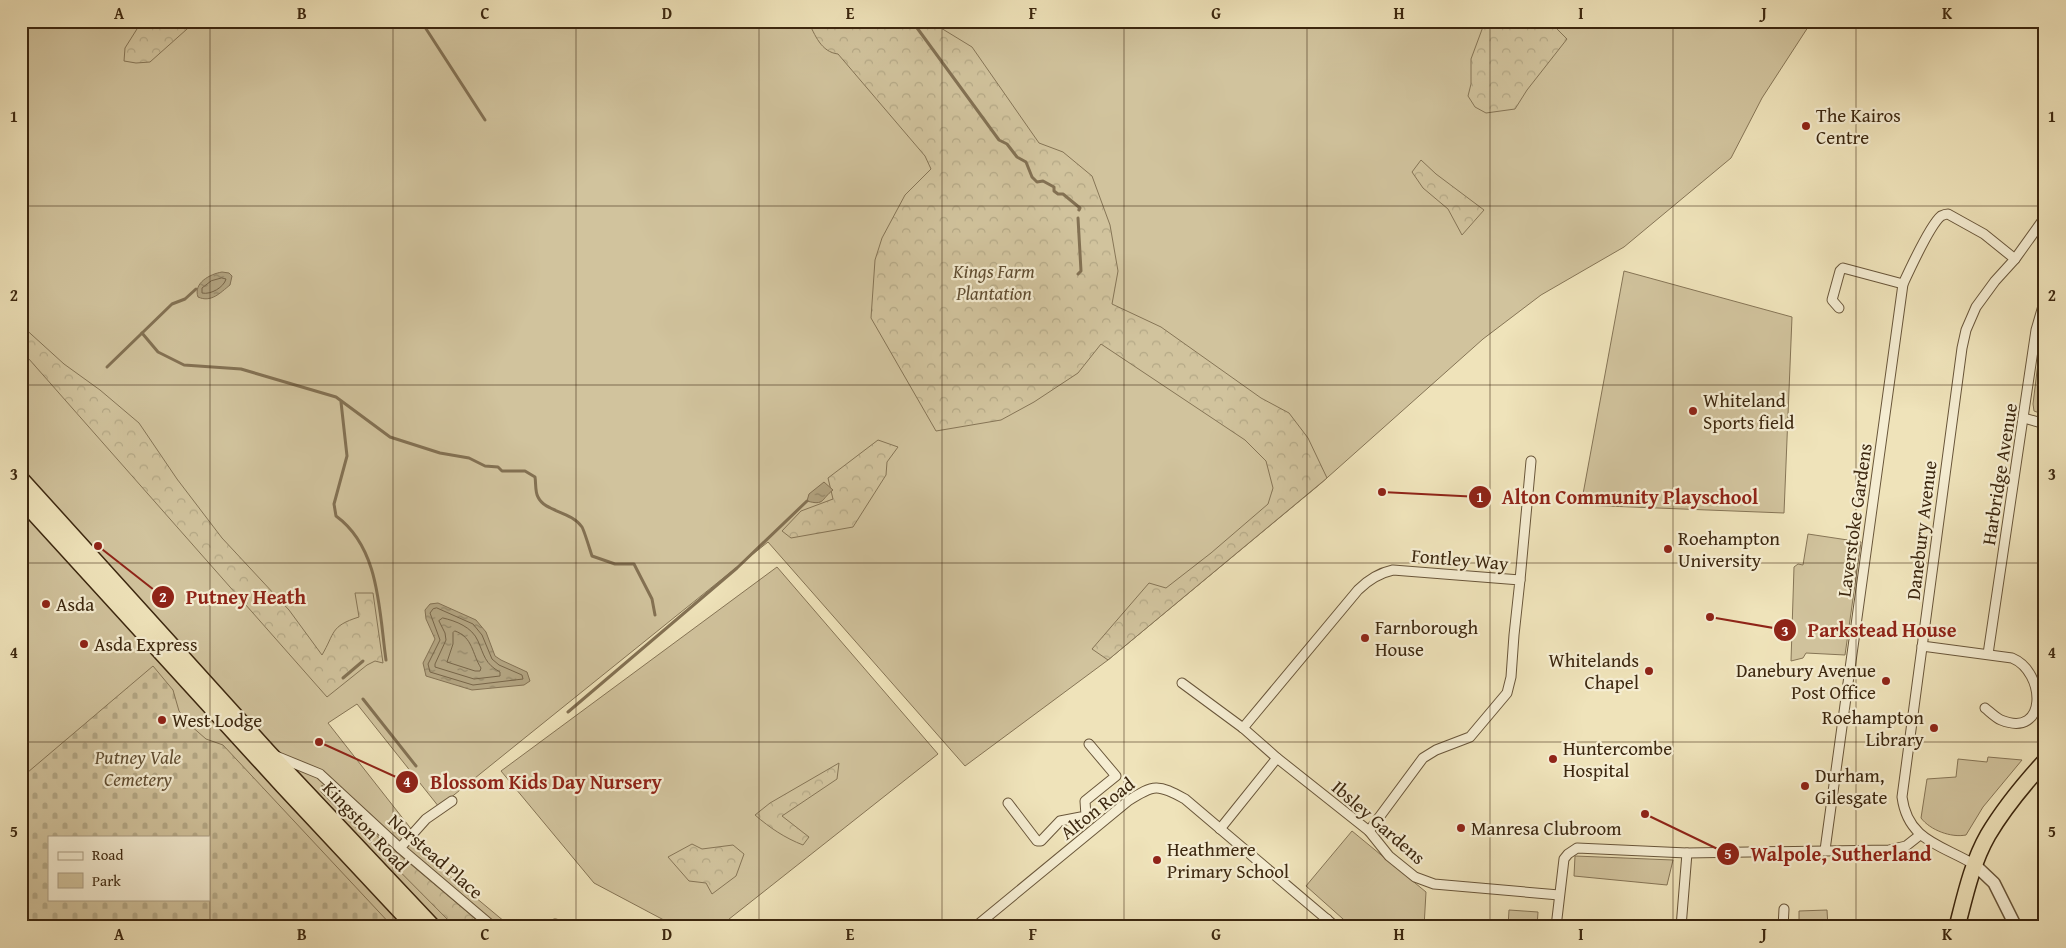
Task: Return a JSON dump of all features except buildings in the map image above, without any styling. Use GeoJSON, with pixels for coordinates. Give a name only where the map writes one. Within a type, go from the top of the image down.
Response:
{"type":"FeatureCollection","features":[{"type":"Feature","properties":{"kind":"highway","name":"Kingston Road"},"geometry":{"type":"LineString","coordinates":[[21,479],[269,753],[433,927]]}},
{"type":"Feature","properties":{"kind":"highway","name":"Kingston Road"},"geometry":{"type":"LineString","coordinates":[[21,500],[415,927]]}},
{"type":"Feature","properties":{"kind":"highway"},"geometry":{"type":"LineString","coordinates":[[1957,927],[1975,865],[1988,836],[2002,814],[2045,761]]}},
{"type":"Feature","properties":{"kind":"street","name":"Laverstoke Gardens"},"geometry":{"type":"LineString","coordinates":[[1825,850],[1903,284],[1915,258],[1933,228],[1941,216],[1945,214],[1984,234],[2015,260]]}},
{"type":"Feature","properties":{"kind":"street","name":"Danebury Avenue"},"geometry":{"type":"LineString","coordinates":[[1975,865],[1920,835],[1906,814],[1902,797],[1962,348],[1966,330],[1976,308],[1995,280],[2015,260],[2045,217]]}},
{"type":"Feature","properties":{"kind":"street"},"geometry":{"type":"LineString","coordinates":[[1839,308],[1832,300],[1840,270],[1843,268],[1903,284]]}},
{"type":"Feature","properties":{"kind":"street","name":"Harbridge Avenue"},"geometry":{"type":"LineString","coordinates":[[1988,654],[2036,330],[2045,299]]}},
{"type":"Feature","properties":{"kind":"street"},"geometry":{"type":"LineString","coordinates":[[2024,418],[2045,424]]}},
{"type":"Feature","properties":{"kind":"street"},"geometry":{"type":"LineString","coordinates":[[1520,580],[1531,461]]}},
{"type":"Feature","properties":{"kind":"street","name":"Fontley Way"},"geometry":{"type":"LineString","coordinates":[[1243,728],[1358,590],[1366,582],[1384,572],[1393,570],[1520,580],[1511,677],[1507,693],[1470,737],[1436,750],[1423,758],[1369,831]]}},
{"type":"Feature","properties":{"kind":"street"},"geometry":{"type":"LineString","coordinates":[[1922,646],[2012,658],[2023,664],[2034,680],[2037,701],[2033,717],[2023,722],[2001,720],[1985,708]]}},
{"type":"Feature","properties":{"kind":"street","name":"Ibsley Gardens"},"geometry":{"type":"LineString","coordinates":[[1182,683],[1243,728],[1277,758],[1369,831],[1389,856],[1423,882],[1559,894]]}},
{"type":"Feature","properties":{"kind":"street"},"geometry":{"type":"LineString","coordinates":[[1089,744],[1116,776],[1085,801],[1086,816],[1095,829]]}},
{"type":"Feature","properties":{"kind":"street","name":"Norstead Place"},"geometry":{"type":"LineString","coordinates":[[269,753],[320,774],[400,848],[493,927]]}},
{"type":"Feature","properties":{"kind":"street"},"geometry":{"type":"LineString","coordinates":[[1220,830],[1277,758]]}},
{"type":"Feature","properties":{"kind":"street"},"geometry":{"type":"LineString","coordinates":[[304,790],[313,772]]}},
{"type":"Feature","properties":{"kind":"street","name":"Alton Road"},"geometry":{"type":"LineString","coordinates":[[975,927],[1128,801],[1146,789],[1157,787],[1168,790],[1185,799],[1336,927]]}},
{"type":"Feature","properties":{"kind":"street"},"geometry":{"type":"LineString","coordinates":[[400,848],[426,819],[452,801]]}},
{"type":"Feature","properties":{"kind":"street"},"geometry":{"type":"LineString","coordinates":[[1008,803],[1037,841],[1040,841],[1060,821],[1086,816]]}},
{"type":"Feature","properties":{"kind":"street"},"geometry":{"type":"LineString","coordinates":[[1556,927],[1564,860],[1568,854],[1577,848],[1687,853],[1899,848],[1920,835]]}},
{"type":"Feature","properties":{"kind":"street"},"geometry":{"type":"LineString","coordinates":[[1681,927],[1687,853]]}},
{"type":"Feature","properties":{"kind":"street"},"geometry":{"type":"LineString","coordinates":[[1975,865],[1994,883],[2016,927]]}},
{"type":"Feature","properties":{"kind":"street"},"geometry":{"type":"LineString","coordinates":[[1783,927],[1784,908]]}},
{"type":"Feature","properties":{"kind":"street"},"geometry":{"type":"LineString","coordinates":[[1320,927],[1327,919]]}},
{"type":"Feature","properties":{"kind":"street"},"geometry":{"type":"LineString","coordinates":[[550,927],[555,924],[563,927]]}},
{"type":"Feature","properties":{"kind":"green space"},"geometry":{"type":"Polygon","coordinates":[[[21,21],[1812,21],[1762,98],[1731,158],[1624,247],[1541,295],[1483,339],[1319,485],[1108,660],[965,766],[768,542],[439,807],[357,704],[328,723],[445,872],[511,927],[21,927],[21,21]]]}},
{"type":"Feature","properties":{"kind":"green space"},"geometry":{"type":"Polygon","coordinates":[[[142,21],[196,21],[150,62],[136,63],[124,61],[125,48],[142,21]]]}},
{"type":"Feature","properties":{"kind":"green space","name":"Kings Farm Plantation"},"geometry":{"type":"Polygon","coordinates":[[[808,21],[933,21],[936,25],[972,47],[1039,143],[1063,152],[1092,176],[1110,225],[1118,271],[1112,304],[1161,327],[1261,398],[1289,413],[1308,438],[1327,478],[1108,660],[1092,649],[1149,583],[1166,588],[1211,553],[1268,504],[1273,488],[1266,461],[1245,440],[1101,344],[1078,373],[1034,402],[1001,420],[936,431],[871,318],[875,260],[882,238],[905,195],[931,169],[925,156],[838,54],[827,50],[819,42],[808,21]]]}},
{"type":"Feature","properties":{"kind":"green space"},"geometry":{"type":"Polygon","coordinates":[[[1490,21],[1549,21],[1567,39],[1527,90],[1515,109],[1486,113],[1475,107],[1468,96],[1471,84],[1471,59],[1484,24],[1490,21]]]}},
{"type":"Feature","properties":{"kind":"green space"},"geometry":{"type":"Polygon","coordinates":[[[1421,160],[1436,174],[1484,210],[1462,235],[1448,209],[1423,188],[1412,172],[1421,160]]]}},
{"type":"Feature","properties":{"kind":"green space","name":"Whiteland Sports field"},"geometry":{"type":"Polygon","coordinates":[[[1624,271],[1792,317],[1784,513],[1581,505],[1624,271]]]}},
{"type":"Feature","properties":{"kind":"green space"},"geometry":{"type":"Polygon","coordinates":[[[21,325],[64,364],[100,390],[139,423],[177,479],[222,538],[289,610],[322,655],[334,631],[350,620],[359,617],[355,593],[373,593],[383,663],[375,661],[367,665],[327,697],[21,350],[21,325]]]}},
{"type":"Feature","properties":{"kind":"green space"},"geometry":{"type":"Polygon","coordinates":[[[2045,329],[2045,415],[2034,411],[2033,404],[2041,338],[2045,329]]]}},
{"type":"Feature","properties":{"kind":"green space"},"geometry":{"type":"Polygon","coordinates":[[[878,440],[898,447],[887,462],[886,475],[853,527],[791,538],[782,531],[801,511],[833,499],[828,478],[878,440]]]}},
{"type":"Feature","properties":{"kind":"green space"},"geometry":{"type":"Polygon","coordinates":[[[1808,534],[1861,542],[1845,655],[1806,653],[1803,658],[1791,661],[1794,567],[1798,564],[1803,565],[1808,534]]]}},
{"type":"Feature","properties":{"kind":"green space"},"geometry":{"type":"Polygon","coordinates":[[[777,567],[938,754],[719,927],[677,927],[594,883],[501,771],[777,567]]]}},
{"type":"Feature","properties":{"kind":"green space","name":"Putney Vale Cemetery"},"geometry":{"type":"Polygon","coordinates":[[[153,666],[173,690],[179,711],[190,725],[206,739],[223,745],[393,927],[21,927],[21,778],[153,666]]]}},
{"type":"Feature","properties":{"kind":"green space"},"geometry":{"type":"Polygon","coordinates":[[[1988,757],[2022,760],[1983,807],[1966,835],[1960,836],[1941,832],[1921,818],[1927,779],[1956,777],[1958,759],[1987,762],[1988,757]]]}},
{"type":"Feature","properties":{"kind":"green space"},"geometry":{"type":"Polygon","coordinates":[[[839,763],[837,779],[782,816],[809,837],[803,845],[778,832],[755,815],[770,803],[839,763]]]}},
{"type":"Feature","properties":{"kind":"green space"},"geometry":{"type":"Polygon","coordinates":[[[322,785],[331,797],[485,927],[455,927],[321,792],[322,785]]]}},
{"type":"Feature","properties":{"kind":"green space"},"geometry":{"type":"Polygon","coordinates":[[[1352,831],[1426,892],[1424,927],[1352,927],[1306,886],[1352,831]]]}},
{"type":"Feature","properties":{"kind":"green space"},"geometry":{"type":"Polygon","coordinates":[[[692,844],[702,849],[733,845],[744,854],[736,876],[712,894],[706,883],[689,881],[668,857],[692,844]]]}},
{"type":"Feature","properties":{"kind":"green space"},"geometry":{"type":"Polygon","coordinates":[[[1575,856],[1673,860],[1667,885],[1574,876],[1575,856]]]}},
{"type":"Feature","properties":{"kind":"green space"},"geometry":{"type":"Polygon","coordinates":[[[1509,910],[1538,912],[1537,927],[1508,927],[1509,910]]]}},
{"type":"Feature","properties":{"kind":"green space"},"geometry":{"type":"Polygon","coordinates":[[[1827,910],[1828,927],[1799,927],[1799,911],[1827,910]]]}},
{"type":"Feature","properties":{"kind":"water"},"geometry":{"type":"Polygon","coordinates":[[[222,272],[229,273],[232,276],[230,285],[211,298],[203,299],[198,297],[197,292],[200,283],[212,275],[222,272]]]}},
{"type":"Feature","properties":{"kind":"water"},"geometry":{"type":"Polygon","coordinates":[[[824,482],[833,490],[820,502],[807,501],[809,494],[824,482]]]}},
{"type":"Feature","properties":{"kind":"water"},"geometry":{"type":"Polygon","coordinates":[[[438,603],[476,620],[486,632],[495,656],[527,672],[530,681],[524,685],[472,690],[426,676],[423,663],[435,639],[426,619],[425,610],[430,604],[438,603]]]}},
{"type":"Feature","properties":{"kind":"waterway"},"geometry":{"type":"LineString","coordinates":[[421,21],[485,120]]}},
{"type":"Feature","properties":{"kind":"waterway"},"geometry":{"type":"LineString","coordinates":[[912,21],[999,140],[1007,144],[1017,157],[1026,162],[1032,177],[1037,182],[1043,181],[1054,187],[1054,191],[1058,194],[1063,194],[1080,208],[1079,210]]}},
{"type":"Feature","properties":{"kind":"waterway"},"geometry":{"type":"LineString","coordinates":[[1078,218],[1081,271],[1078,274]]}},
{"type":"Feature","properties":{"kind":"waterway"},"geometry":{"type":"LineString","coordinates":[[107,367],[172,304],[185,299],[196,289]]}},
{"type":"Feature","properties":{"kind":"waterway"},"geometry":{"type":"LineString","coordinates":[[142,333],[158,352],[184,365],[241,369],[336,397],[390,437],[440,453],[469,458],[485,466],[498,467],[502,471],[525,471],[535,477],[536,493],[541,502],[571,518],[582,527],[592,556],[615,564],[634,564],[652,599],[655,615]]}},
{"type":"Feature","properties":{"kind":"waterway"},"geometry":{"type":"LineString","coordinates":[[341,402],[347,456],[334,504],[336,516],[350,529],[361,545],[369,563],[379,601],[386,660]]}},
{"type":"Feature","properties":{"kind":"waterway"},"geometry":{"type":"LineString","coordinates":[[568,712],[737,568],[807,501]]}},
{"type":"Feature","properties":{"kind":"waterway"},"geometry":{"type":"LineString","coordinates":[[343,678],[363,661]]}},
{"type":"Feature","properties":{"kind":"waterway"},"geometry":{"type":"LineString","coordinates":[[363,699],[416,766]]}},
{"type":"Feature","properties":{"kind":"place","name":"The Kairos Centre"},"geometry":{"type":"Point","coordinates":[1806,126]}},
{"type":"Feature","properties":{"kind":"place","name":"Whiteland Sports field"},"geometry":{"type":"Point","coordinates":[1693,411]}},
{"type":"Feature","properties":{"kind":"place","name":"Alton Community Playschool"},"geometry":{"type":"Point","coordinates":[1382,492]}},
{"type":"Feature","properties":{"kind":"place","name":"Putney Heath"},"geometry":{"type":"Point","coordinates":[98,546]}},
{"type":"Feature","properties":{"kind":"place","name":"Roehampton University"},"geometry":{"type":"Point","coordinates":[1668,549]}},
{"type":"Feature","properties":{"kind":"place","name":"Asda"},"geometry":{"type":"Point","coordinates":[46,604]}},
{"type":"Feature","properties":{"kind":"place","name":"Parkstead House"},"geometry":{"type":"Point","coordinates":[1710,617]}},
{"type":"Feature","properties":{"kind":"place","name":"Farnborough House"},"geometry":{"type":"Point","coordinates":[1365,638]}},
{"type":"Feature","properties":{"kind":"place","name":"Asda Express"},"geometry":{"type":"Point","coordinates":[84,644]}},
{"type":"Feature","properties":{"kind":"place","name":"Whitelands Chapel"},"geometry":{"type":"Point","coordinates":[1649,671]}},
{"type":"Feature","properties":{"kind":"place","name":"Danebury Avenue Post Office"},"geometry":{"type":"Point","coordinates":[1886,681]}},
{"type":"Feature","properties":{"kind":"place","name":"West Lodge"},"geometry":{"type":"Point","coordinates":[162,720]}},
{"type":"Feature","properties":{"kind":"place","name":"Roehampton Library"},"geometry":{"type":"Point","coordinates":[1934,728]}},
{"type":"Feature","properties":{"kind":"place","name":"Blossom Kids Day Nursery"},"geometry":{"type":"Point","coordinates":[319,742]}},
{"type":"Feature","properties":{"kind":"place","name":"Huntercombe Hospital"},"geometry":{"type":"Point","coordinates":[1553,759]}},
{"type":"Feature","properties":{"kind":"place","name":"Durham, Gilesgate"},"geometry":{"type":"Point","coordinates":[1805,786]}},
{"type":"Feature","properties":{"kind":"place","name":"Walpole, Sutherland"},"geometry":{"type":"Point","coordinates":[1645,814]}},
{"type":"Feature","properties":{"kind":"place","name":"Manresa Clubroom"},"geometry":{"type":"Point","coordinates":[1461,828]}},
{"type":"Feature","properties":{"kind":"place","name":"Heathmere Primary School"},"geometry":{"type":"Point","coordinates":[1157,860]}}]}
